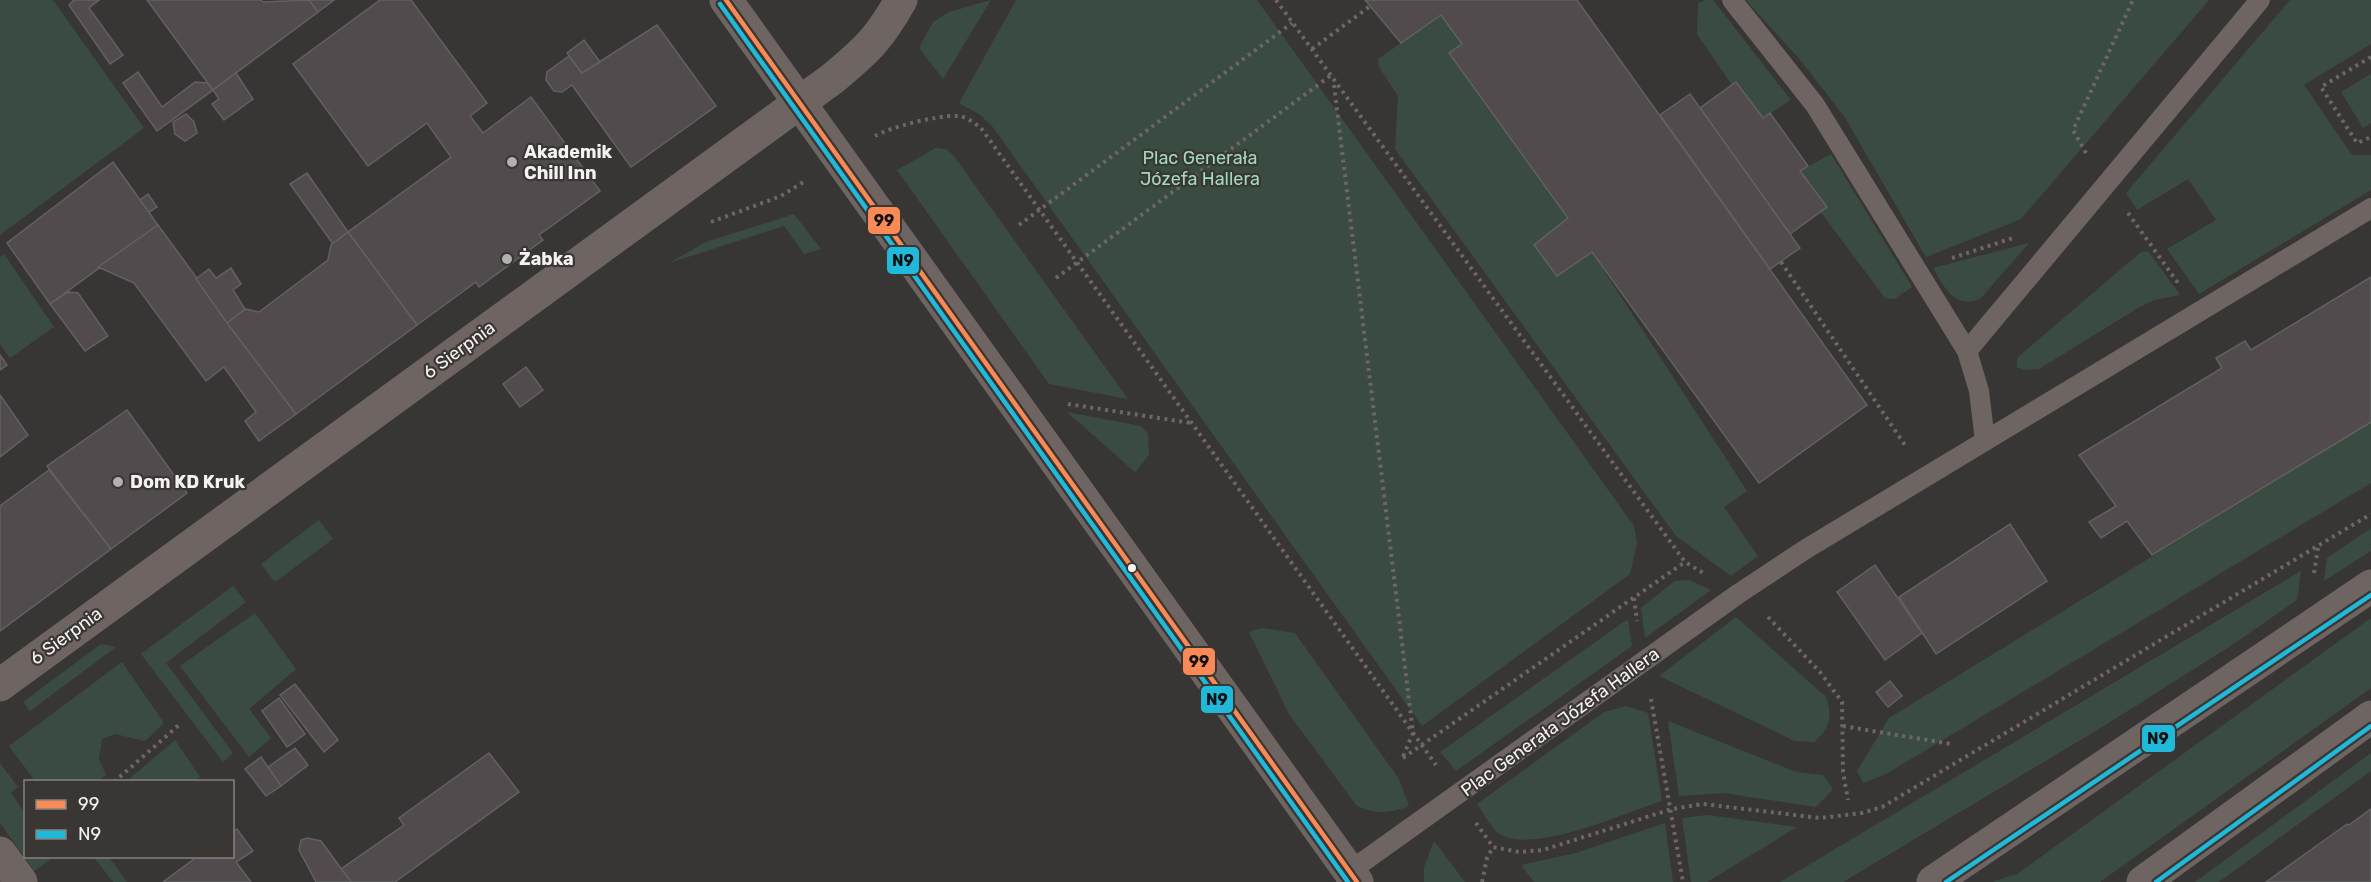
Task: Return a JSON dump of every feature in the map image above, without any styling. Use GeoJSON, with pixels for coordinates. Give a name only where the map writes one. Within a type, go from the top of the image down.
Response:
{"type":"FeatureCollection","features":[{"type":"Feature","properties":{"kind":"street"},"geometry":{"type":"LineString","coordinates":[[726,0],[1354,876]]}},
{"type":"Feature","properties":{"kind":"street","name":"6 Sierpnia"},"geometry":{"type":"LineString","coordinates":[[0,685],[799,102],[872,46],[884,32],[901,0]]}},
{"type":"Feature","properties":{"kind":"street"},"geometry":{"type":"LineString","coordinates":[[1933,882],[2371,586]]}},
{"type":"Feature","properties":{"kind":"street"},"geometry":{"type":"LineString","coordinates":[[2143,882],[2371,717]]}},
{"type":"Feature","properties":{"kind":"street"},"geometry":{"type":"LineString","coordinates":[[0,853],[21,882]]}},
{"type":"Feature","properties":{"kind":"lane"},"geometry":{"type":"LineString","coordinates":[[1732,0],[1815,105],[1967,351],[1979,392],[1985,441]]}},
{"type":"Feature","properties":{"kind":"lane"},"geometry":{"type":"LineString","coordinates":[[1967,351],[2260,0]]}},
{"type":"Feature","properties":{"kind":"lane","name":"Plac Generała Józefa Hallera"},"geometry":{"type":"LineString","coordinates":[[1354,876],[1456,796],[1770,574],[1926,476],[2371,208]]}},
{"type":"Feature","properties":{"kind":"path"},"geometry":{"type":"LineString","coordinates":[[1276,0],[1334,83],[1685,562],[1402,759],[1413,733],[1334,83]]}},
{"type":"Feature","properties":{"kind":"path"},"geometry":{"type":"LineString","coordinates":[[2133,0],[2073,130],[2106,183],[2199,312]]}},
{"type":"Feature","properties":{"kind":"path"},"geometry":{"type":"LineString","coordinates":[[1312,49],[1369,7]]}},
{"type":"Feature","properties":{"kind":"path"},"geometry":{"type":"LineString","coordinates":[[1019,225],[1293,23]]}},
{"type":"Feature","properties":{"kind":"path"},"geometry":{"type":"LineString","coordinates":[[2371,57],[2321,87],[2357,143],[2371,136]]}},
{"type":"Feature","properties":{"kind":"path"},"geometry":{"type":"LineString","coordinates":[[1056,278],[1330,76]]}},
{"type":"Feature","properties":{"kind":"path"},"geometry":{"type":"LineString","coordinates":[[1781,262],[1926,476]]}},
{"type":"Feature","properties":{"kind":"path"},"geometry":{"type":"LineString","coordinates":[[1009,395],[1192,423],[1493,847],[1519,852],[1543,850],[1672,809],[1703,804],[1729,805],[1820,818],[1862,813],[1882,807],[2371,514]]}},
{"type":"Feature","properties":{"kind":"path"},"geometry":{"type":"LineString","coordinates":[[1634,598],[1643,662],[1672,809],[1683,882]]}},
{"type":"Feature","properties":{"kind":"path"},"geometry":{"type":"LineString","coordinates":[[1763,612],[1820,672],[1842,702],[1843,772],[1848,800]]}},
{"type":"Feature","properties":{"kind":"path"},"geometry":{"type":"LineString","coordinates":[[116,780],[179,725]]}},
{"type":"Feature","properties":{"kind":"path"},"geometry":{"type":"LineString","coordinates":[[1843,726],[1951,744]]}},
{"type":"Feature","properties":{"kind":"path"},"geometry":{"type":"LineString","coordinates":[[1482,882],[1487,858],[1493,847]]}},
{"type":"Feature","properties":{"kind":"green space"},"geometry":{"type":"Polygon","coordinates":[[[0,0],[53,0],[144,128],[0,235],[0,0]]]}},
{"type":"Feature","properties":{"kind":"green space"},"geometry":{"type":"Polygon","coordinates":[[[991,0],[943,79],[919,48],[933,22],[949,12],[991,0]]]}},
{"type":"Feature","properties":{"kind":"green space","name":"Plac Generała Józefa Hallera"},"geometry":{"type":"Polygon","coordinates":[[[1016,0],[1257,0],[1634,526],[1637,543],[1630,574],[1422,726],[992,126],[979,114],[959,103],[1016,0]]]}},
{"type":"Feature","properties":{"kind":"green space"},"geometry":{"type":"Polygon","coordinates":[[[1713,0],[1791,100],[1763,118],[1737,82],[1732,85],[1697,34],[1698,3],[1713,0]]]}},
{"type":"Feature","properties":{"kind":"green space"},"geometry":{"type":"Polygon","coordinates":[[[1746,0],[2209,0],[2021,219],[1926,257],[1844,116],[1801,61],[1746,0]]]}},
{"type":"Feature","properties":{"kind":"green space"},"geometry":{"type":"Polygon","coordinates":[[[2290,0],[2371,0],[2371,44],[2304,85],[2352,155],[2371,155],[2371,190],[2199,294],[2167,249],[2216,220],[2188,179],[2137,210],[2126,193],[2290,0]]]}},
{"type":"Feature","properties":{"kind":"green space"},"geometry":{"type":"Polygon","coordinates":[[[1441,15],[1462,44],[1449,53],[1568,218],[1534,245],[1592,252],[1747,491],[1724,507],[1758,556],[1731,576],[1676,536],[1395,149],[1398,96],[1379,67],[1378,59],[1441,15]]]}},
{"type":"Feature","properties":{"kind":"green space"},"geometry":{"type":"Polygon","coordinates":[[[2371,74],[2371,123],[2363,128],[2341,92],[2371,74]]]}},
{"type":"Feature","properties":{"kind":"green space"},"geometry":{"type":"Polygon","coordinates":[[[936,148],[946,149],[954,156],[1128,399],[1049,384],[897,170],[936,148]]]}},
{"type":"Feature","properties":{"kind":"green space"},"geometry":{"type":"Polygon","coordinates":[[[1831,154],[1912,287],[1894,299],[1885,298],[1820,211],[1826,207],[1800,171],[1831,154]]]}},
{"type":"Feature","properties":{"kind":"green space"},"geometry":{"type":"Polygon","coordinates":[[[794,214],[821,249],[804,254],[784,226],[669,263],[706,242],[794,214]]]}},
{"type":"Feature","properties":{"kind":"green space"},"geometry":{"type":"Polygon","coordinates":[[[2029,243],[1980,299],[1963,301],[1957,299],[1946,289],[1933,268],[2029,243]]]}},
{"type":"Feature","properties":{"kind":"green space"},"geometry":{"type":"Polygon","coordinates":[[[2148,251],[2180,295],[2154,300],[2138,308],[2039,369],[2024,370],[2017,367],[2017,358],[2141,252],[2148,251]]]}},
{"type":"Feature","properties":{"kind":"green space"},"geometry":{"type":"Polygon","coordinates":[[[4,254],[54,327],[10,358],[0,344],[0,257],[4,254]]]}},
{"type":"Feature","properties":{"kind":"green space"},"geometry":{"type":"Polygon","coordinates":[[[1067,412],[1141,426],[1148,434],[1149,455],[1135,472],[1067,412]]]}},
{"type":"Feature","properties":{"kind":"green space"},"geometry":{"type":"Polygon","coordinates":[[[2371,422],[2371,483],[1886,774],[1863,783],[1857,771],[1889,718],[2371,422]]]}},
{"type":"Feature","properties":{"kind":"green space"},"geometry":{"type":"Polygon","coordinates":[[[319,520],[333,539],[275,582],[261,564],[319,520]]]}},
{"type":"Feature","properties":{"kind":"green space"},"geometry":{"type":"Polygon","coordinates":[[[2371,528],[2371,551],[2324,581],[2327,558],[2371,528]]]}},
{"type":"Feature","properties":{"kind":"green space"},"geometry":{"type":"Polygon","coordinates":[[[2301,571],[2297,600],[2232,645],[2099,729],[1843,882],[1780,882],[2301,571]]]}},
{"type":"Feature","properties":{"kind":"green space"},"geometry":{"type":"Polygon","coordinates":[[[1689,580],[1711,590],[1645,638],[1641,608],[1675,581],[1689,580]]]}},
{"type":"Feature","properties":{"kind":"green space"},"geometry":{"type":"Polygon","coordinates":[[[233,586],[246,602],[166,663],[233,753],[223,762],[141,654],[233,586]]]}},
{"type":"Feature","properties":{"kind":"green space"},"geometry":{"type":"Polygon","coordinates":[[[255,613],[296,669],[249,709],[271,738],[249,757],[180,666],[255,613]]]}},
{"type":"Feature","properties":{"kind":"green space"},"geometry":{"type":"Polygon","coordinates":[[[1736,617],[1826,697],[1829,722],[1824,732],[1814,742],[1795,741],[1659,676],[1736,617]]]}},
{"type":"Feature","properties":{"kind":"green space"},"geometry":{"type":"Polygon","coordinates":[[[2371,618],[2371,688],[2100,882],[1991,882],[2017,874],[2371,618]]]}},
{"type":"Feature","properties":{"kind":"green space"},"geometry":{"type":"Polygon","coordinates":[[[1628,619],[1632,646],[1456,771],[1440,752],[1628,619]]]}},
{"type":"Feature","properties":{"kind":"green space"},"geometry":{"type":"Polygon","coordinates":[[[1261,628],[1295,633],[1399,779],[1409,806],[1382,812],[1356,805],[1289,714],[1249,632],[1261,628]]]}},
{"type":"Feature","properties":{"kind":"green space"},"geometry":{"type":"Polygon","coordinates":[[[101,644],[116,647],[30,711],[23,702],[101,644]]]}},
{"type":"Feature","properties":{"kind":"green space"},"geometry":{"type":"Polygon","coordinates":[[[122,662],[164,723],[145,741],[115,734],[102,739],[99,759],[106,775],[99,780],[34,780],[9,746],[122,662]]]}},
{"type":"Feature","properties":{"kind":"green space"},"geometry":{"type":"Polygon","coordinates":[[[1626,706],[1648,713],[1662,801],[1578,830],[1553,836],[1530,840],[1510,838],[1496,831],[1477,804],[1604,712],[1626,706]]]}},
{"type":"Feature","properties":{"kind":"green space"},"geometry":{"type":"Polygon","coordinates":[[[1668,721],[1796,772],[1823,775],[1833,789],[1816,807],[1723,793],[1679,796],[1668,721]]]}},
{"type":"Feature","properties":{"kind":"green space"},"geometry":{"type":"Polygon","coordinates":[[[175,740],[200,777],[196,780],[128,780],[175,740]]]}},
{"type":"Feature","properties":{"kind":"green space"},"geometry":{"type":"Polygon","coordinates":[[[2371,753],[2371,771],[2219,882],[2195,882],[2371,753]]]}},
{"type":"Feature","properties":{"kind":"green space"},"geometry":{"type":"Polygon","coordinates":[[[0,763],[18,787],[11,793],[24,812],[24,857],[0,823],[0,763]]]}},
{"type":"Feature","properties":{"kind":"green space"},"geometry":{"type":"Polygon","coordinates":[[[1707,815],[1797,827],[1707,882],[1691,882],[1682,818],[1707,815]]]}},
{"type":"Feature","properties":{"kind":"green space"},"geometry":{"type":"Polygon","coordinates":[[[1665,823],[1673,882],[1534,882],[1521,865],[1576,853],[1665,823]]]}},
{"type":"Feature","properties":{"kind":"green space"},"geometry":{"type":"Polygon","coordinates":[[[1434,841],[1465,882],[1424,882],[1424,867],[1434,841]]]}},
{"type":"Feature","properties":{"kind":"green space"},"geometry":{"type":"Polygon","coordinates":[[[25,858],[53,858],[34,871],[25,858]]]}},
{"type":"Feature","properties":{"kind":"green space"},"geometry":{"type":"Polygon","coordinates":[[[95,858],[110,858],[127,882],[113,882],[95,858]]]}},
{"type":"Feature","properties":{"kind":"building"},"geometry":{"type":"Polygon","coordinates":[[[74,0],[99,0],[89,8],[123,55],[110,64],[69,5],[74,0]]]}},
{"type":"Feature","properties":{"kind":"building"},"geometry":{"type":"Polygon","coordinates":[[[147,0],[261,0],[263,2],[309,0],[318,12],[213,90],[147,0]]]}},
{"type":"Feature","properties":{"kind":"building"},"geometry":{"type":"Polygon","coordinates":[[[309,0],[334,0],[318,12],[309,0]]]}},
{"type":"Feature","properties":{"kind":"building","name":"Akademik Chill Inn"},"geometry":{"type":"Polygon","coordinates":[[[380,0],[411,0],[487,103],[470,116],[483,133],[531,97],[600,191],[539,235],[543,240],[479,287],[476,282],[417,325],[348,232],[451,157],[427,123],[368,166],[293,64],[380,0]]]}},
{"type":"Feature","properties":{"kind":"building"},"geometry":{"type":"Polygon","coordinates":[[[1365,0],[1577,0],[1867,405],[1759,483],[1592,252],[1557,276],[1534,245],[1568,218],[1449,53],[1462,44],[1441,15],[1401,43],[1365,0]]]}},
{"type":"Feature","properties":{"kind":"building"},"geometry":{"type":"Polygon","coordinates":[[[657,25],[716,106],[631,167],[572,85],[562,92],[554,91],[546,80],[547,72],[569,56],[582,73],[657,25]]]}},
{"type":"Feature","properties":{"kind":"building"},"geometry":{"type":"Polygon","coordinates":[[[584,40],[600,62],[582,73],[567,53],[584,40]]]}},
{"type":"Feature","properties":{"kind":"building"},"geometry":{"type":"Polygon","coordinates":[[[138,72],[162,107],[195,82],[207,83],[213,90],[157,131],[123,83],[138,72]]]}},
{"type":"Feature","properties":{"kind":"building"},"geometry":{"type":"Polygon","coordinates":[[[236,73],[253,99],[224,120],[212,104],[219,99],[213,90],[236,73]]]}},
{"type":"Feature","properties":{"kind":"building"},"geometry":{"type":"Polygon","coordinates":[[[1736,82],[1763,118],[1770,113],[1808,166],[1800,171],[1827,207],[1790,234],[1700,108],[1736,82]]]}},
{"type":"Feature","properties":{"kind":"building"},"geometry":{"type":"Polygon","coordinates":[[[1690,94],[1800,248],[1770,269],[1660,115],[1690,94]]]}},
{"type":"Feature","properties":{"kind":"building"},"geometry":{"type":"Polygon","coordinates":[[[186,114],[194,122],[197,133],[185,141],[175,134],[173,122],[186,114]]]}},
{"type":"Feature","properties":{"kind":"building"},"geometry":{"type":"Polygon","coordinates":[[[113,162],[158,225],[50,304],[7,243],[113,162]]]}},
{"type":"Feature","properties":{"kind":"building"},"geometry":{"type":"Polygon","coordinates":[[[307,173],[348,232],[333,244],[290,184],[307,173]]]}},
{"type":"Feature","properties":{"kind":"building"},"geometry":{"type":"Polygon","coordinates":[[[148,194],[157,207],[149,212],[140,200],[148,194]]]}},
{"type":"Feature","properties":{"kind":"building"},"geometry":{"type":"Polygon","coordinates":[[[158,225],[296,414],[259,441],[245,421],[256,412],[224,367],[206,381],[134,283],[98,267],[158,225]]]}},
{"type":"Feature","properties":{"kind":"building"},"geometry":{"type":"Polygon","coordinates":[[[348,232],[417,325],[296,414],[227,323],[245,309],[259,312],[328,260],[331,245],[348,232]]]}},
{"type":"Feature","properties":{"kind":"building"},"geometry":{"type":"Polygon","coordinates":[[[231,268],[241,284],[233,290],[245,309],[227,323],[196,279],[209,269],[216,278],[231,268]]]}},
{"type":"Feature","properties":{"kind":"building"},"geometry":{"type":"Polygon","coordinates":[[[2371,277],[2371,422],[2152,555],[2127,521],[2101,538],[2089,522],[2116,506],[2079,455],[2222,368],[2216,358],[2245,341],[2251,350],[2371,277]]]}},
{"type":"Feature","properties":{"kind":"building"},"geometry":{"type":"Polygon","coordinates":[[[68,292],[78,293],[108,336],[85,351],[50,304],[68,292]]]}},
{"type":"Feature","properties":{"kind":"building"},"geometry":{"type":"Polygon","coordinates":[[[0,355],[7,365],[0,370],[0,355]]]}},
{"type":"Feature","properties":{"kind":"building"},"geometry":{"type":"Polygon","coordinates":[[[526,367],[543,390],[520,407],[503,384],[526,367]]]}},
{"type":"Feature","properties":{"kind":"building"},"geometry":{"type":"Polygon","coordinates":[[[0,395],[28,435],[0,457],[0,395]]]}},
{"type":"Feature","properties":{"kind":"building","name":"Dom KD Kruk"},"geometry":{"type":"Polygon","coordinates":[[[127,410],[187,493],[111,549],[47,466],[127,410]]]}},
{"type":"Feature","properties":{"kind":"building"},"geometry":{"type":"Polygon","coordinates":[[[49,470],[111,549],[0,631],[0,506],[49,470]]]}},
{"type":"Feature","properties":{"kind":"building"},"geometry":{"type":"Polygon","coordinates":[[[2010,524],[2047,581],[1936,654],[1899,597],[2010,524]]]}},
{"type":"Feature","properties":{"kind":"building"},"geometry":{"type":"Polygon","coordinates":[[[1875,565],[1922,633],[1885,660],[1837,592],[1875,565]]]}},
{"type":"Feature","properties":{"kind":"building"},"geometry":{"type":"Polygon","coordinates":[[[1890,681],[1902,696],[1888,707],[1876,692],[1890,681]]]}},
{"type":"Feature","properties":{"kind":"building"},"geometry":{"type":"Polygon","coordinates":[[[295,684],[338,740],[324,752],[280,695],[295,684]]]}},
{"type":"Feature","properties":{"kind":"building"},"geometry":{"type":"Polygon","coordinates":[[[279,698],[305,734],[287,747],[262,711],[279,698]]]}},
{"type":"Feature","properties":{"kind":"building"},"geometry":{"type":"Polygon","coordinates":[[[295,748],[308,765],[281,786],[268,767],[295,748]]]}},
{"type":"Feature","properties":{"kind":"building"},"geometry":{"type":"Polygon","coordinates":[[[489,753],[519,792],[395,882],[351,882],[341,869],[404,825],[399,818],[489,753]]]}},
{"type":"Feature","properties":{"kind":"building"},"geometry":{"type":"Polygon","coordinates":[[[261,757],[281,786],[266,796],[245,769],[261,757]]]}},
{"type":"Feature","properties":{"kind":"building"},"geometry":{"type":"Polygon","coordinates":[[[2371,809],[2371,882],[2266,882],[2347,824],[2349,825],[2371,809]]]}},
{"type":"Feature","properties":{"kind":"building"},"geometry":{"type":"Polygon","coordinates":[[[237,829],[253,851],[236,862],[251,882],[163,882],[195,858],[234,858],[234,831],[237,829]]]}},
{"type":"Feature","properties":{"kind":"building"},"geometry":{"type":"Polygon","coordinates":[[[307,838],[321,841],[351,882],[316,882],[299,850],[301,840],[307,838]]]}},
{"type":"Feature","properties":{"kind":"transit line","name":"99"},"geometry":{"type":"LineString","coordinates":[[726,0],[1357,882]]}},
{"type":"Feature","properties":{"kind":"transit line","name":"N9"},"geometry":{"type":"LineString","coordinates":[[720,4],[1348,882]]}},
{"type":"Feature","properties":{"kind":"transit line","name":"N9"},"geometry":{"type":"LineString","coordinates":[[1946,882],[2371,595]]}},
{"type":"Feature","properties":{"kind":"transit line","name":"N9"},"geometry":{"type":"LineString","coordinates":[[2156,882],[2371,726]]}},
{"type":"Feature","properties":{"kind":"place","name":"Akademik Chill Inn"},"geometry":{"type":"Point","coordinates":[512,162]}},
{"type":"Feature","properties":{"kind":"place","name":"Żabka"},"geometry":{"type":"Point","coordinates":[507,259]}},
{"type":"Feature","properties":{"kind":"place","name":"Dom KD Kruk"},"geometry":{"type":"Point","coordinates":[118,482]}}]}
